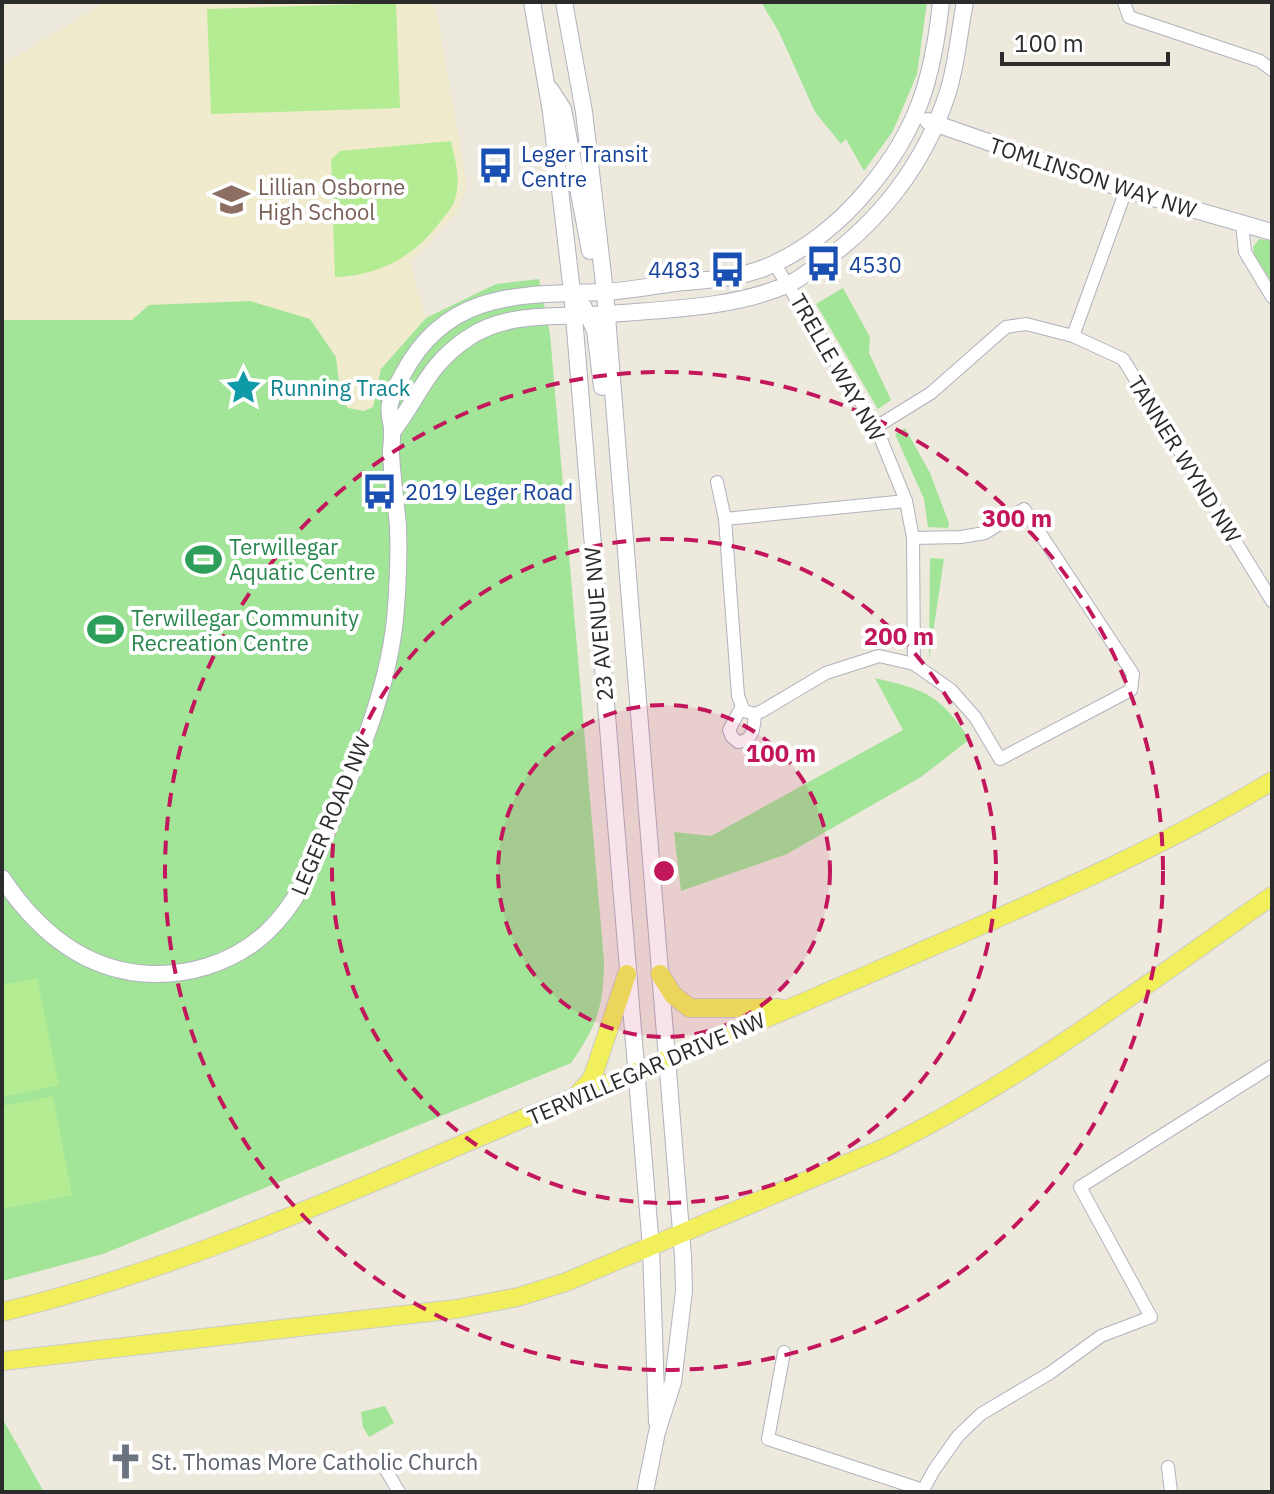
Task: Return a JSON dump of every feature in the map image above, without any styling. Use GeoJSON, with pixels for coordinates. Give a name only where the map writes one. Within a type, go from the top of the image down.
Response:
{"type":"FeatureCollection","features":[{"type":"Feature","properties":{"kind":"main road","name":"TERWILLEGAR DRIVE NW"},"geometry":{"type":"LineString","coordinates":[[2,1312],[175,1262],[669,1060],[1115,866],[1272,781]]}},
{"type":"Feature","properties":{"kind":"main road"},"geometry":{"type":"LineString","coordinates":[[2,1361],[456,1309],[537,1291],[651,1248],[884,1148],[929,1125],[1015,1075],[1272,896]]}},
{"type":"Feature","properties":{"kind":"main road"},"geometry":{"type":"LineString","coordinates":[[568,1102],[586,1087],[594,1073],[627,974]]}},
{"type":"Feature","properties":{"kind":"main road"},"geometry":{"type":"LineString","coordinates":[[660,974],[673,995],[690,1008],[790,1007]]}},
{"type":"Feature","properties":{"kind":"street","name":"23 AVENUE NW"},"geometry":{"type":"LineString","coordinates":[[532,2],[547,85],[572,292],[581,315],[627,974],[651,1248],[657,1432]]}},
{"type":"Feature","properties":{"kind":"street","name":"23 AVENUE NW"},"geometry":{"type":"LineString","coordinates":[[564,2],[584,112],[601,292],[607,314],[682,1234],[682,1324],[673,1382],[657,1432]]}},
{"type":"Feature","properties":{"kind":"street","name":"LEGER ROAD NW"},"geometry":{"type":"LineString","coordinates":[[2,878],[33,918],[67,948],[106,966],[126,971],[146,974],[185,972],[220,962],[264,935],[288,910],[306,881],[353,772],[383,681],[396,613],[399,550],[389,408],[405,370],[431,336],[455,317],[487,302],[512,296],[601,292],[731,278],[774,263],[818,237],[860,200],[885,169],[916,115],[931,73],[941,2]]}},
{"type":"Feature","properties":{"kind":"street"},"geometry":{"type":"LineString","coordinates":[[392,432],[437,364],[468,337],[499,323],[740,299],[790,284],[826,260],[875,218],[914,164],[936,125],[949,89],[965,2]]}},
{"type":"Feature","properties":{"kind":"street"},"geometry":{"type":"LineString","coordinates":[[1124,2],[1129,17],[1260,61],[1272,70]]}},
{"type":"Feature","properties":{"kind":"street"},"geometry":{"type":"LineString","coordinates":[[547,85],[563,109],[601,292]]}},
{"type":"Feature","properties":{"kind":"street","name":"TOMLINSON WAY NW"},"geometry":{"type":"LineString","coordinates":[[916,115],[936,125],[1126,190],[1272,232]]}},
{"type":"Feature","properties":{"kind":"street"},"geometry":{"type":"LineString","coordinates":[[1073,336],[1126,190]]}},
{"type":"Feature","properties":{"kind":"street"},"geometry":{"type":"LineString","coordinates":[[1242,224],[1245,252],[1272,297]]}},
{"type":"Feature","properties":{"kind":"street","name":"TRELLE WAY NW"},"geometry":{"type":"LineString","coordinates":[[774,263],[790,284],[876,427],[906,501],[913,538],[914,664]]}},
{"type":"Feature","properties":{"kind":"street"},"geometry":{"type":"LineString","coordinates":[[581,315],[595,330],[625,535]]}},
{"type":"Feature","properties":{"kind":"street","name":"TANNER WYND NW"},"geometry":{"type":"LineString","coordinates":[[876,427],[931,393],[1006,327],[1026,324],[1073,336],[1123,359],[1272,601]]}},
{"type":"Feature","properties":{"kind":"street"},"geometry":{"type":"LineString","coordinates":[[717,482],[725,519],[741,708],[729,730],[738,742],[752,735],[755,714]]}},
{"type":"Feature","properties":{"kind":"street"},"geometry":{"type":"LineString","coordinates":[[725,519],[906,501]]}},
{"type":"Feature","properties":{"kind":"street"},"geometry":{"type":"LineString","coordinates":[[755,714],[826,673],[879,656],[914,664],[951,690],[975,717],[1000,759],[1131,690],[1133,674],[1024,509],[985,533],[913,538]]}},
{"type":"Feature","properties":{"kind":"street"},"geometry":{"type":"LineString","coordinates":[[741,708],[755,714]]}},
{"type":"Feature","properties":{"kind":"street"},"geometry":{"type":"LineString","coordinates":[[784,1352],[768,1439],[923,1491],[958,1436],[981,1414],[1050,1373],[1101,1336],[1151,1317],[1080,1187],[1272,1066]]}},
{"type":"Feature","properties":{"kind":"street"},"geometry":{"type":"LineString","coordinates":[[645,1492],[657,1432]]}},
{"type":"Feature","properties":{"kind":"street"},"geometry":{"type":"LineString","coordinates":[[383,1465],[399,1492]]}},
{"type":"Feature","properties":{"kind":"street"},"geometry":{"type":"LineString","coordinates":[[1168,1467],[1171,1492]]}},
{"type":"Feature","properties":{"kind":"shaded area","name":"Lillian Osborne High School"},"geometry":{"type":"Polygon","coordinates":[[[106,2],[432,2],[438,19],[467,185],[457,213],[410,261],[426,318],[381,369],[373,407],[364,411],[347,408],[341,398],[336,357],[266,308],[250,301],[133,320],[2,320],[2,65],[106,2]]]}},
{"type":"Feature","properties":{"kind":"green space"},"geometry":{"type":"Polygon","coordinates":[[[761,2],[927,2],[917,74],[893,131],[864,171],[846,139],[841,144],[815,112],[779,32],[761,2]]]}},
{"type":"Feature","properties":{"kind":"green space"},"geometry":{"type":"Polygon","coordinates":[[[396,3],[400,108],[211,114],[207,9],[396,3]]]}},
{"type":"Feature","properties":{"kind":"green space"},"geometry":{"type":"Polygon","coordinates":[[[451,141],[457,171],[456,194],[450,210],[430,234],[407,255],[394,262],[366,273],[335,277],[331,160],[340,151],[451,141]]]}},
{"type":"Feature","properties":{"kind":"green space"},"geometry":{"type":"Polygon","coordinates":[[[1259,239],[1272,241],[1272,283],[1254,254],[1253,247],[1259,239]]]}},
{"type":"Feature","properties":{"kind":"green space"},"geometry":{"type":"Polygon","coordinates":[[[539,279],[550,334],[604,961],[600,1003],[587,1038],[571,1063],[103,1254],[2,1281],[2,320],[132,320],[149,305],[250,301],[310,319],[336,357],[341,399],[348,408],[364,411],[373,407],[381,369],[426,318],[496,284],[539,279]]]}},
{"type":"Feature","properties":{"kind":"green space"},"geometry":{"type":"Polygon","coordinates":[[[843,288],[870,337],[869,353],[891,400],[878,409],[816,304],[843,288]]]}},
{"type":"Feature","properties":{"kind":"green space"},"geometry":{"type":"Polygon","coordinates":[[[905,428],[930,473],[949,523],[948,528],[928,527],[924,499],[895,434],[905,428]]]}},
{"type":"Feature","properties":{"kind":"green space"},"geometry":{"type":"Polygon","coordinates":[[[930,558],[944,559],[929,660],[930,558]]]}},
{"type":"Feature","properties":{"kind":"green space"},"geometry":{"type":"Polygon","coordinates":[[[875,678],[930,696],[949,712],[970,739],[921,777],[787,854],[681,891],[674,832],[711,836],[903,730],[875,678]]]}},
{"type":"Feature","properties":{"kind":"green space"},"geometry":{"type":"Polygon","coordinates":[[[37,978],[59,1085],[2,1097],[2,985],[37,978]]]}},
{"type":"Feature","properties":{"kind":"green space"},"geometry":{"type":"Polygon","coordinates":[[[53,1096],[72,1195],[2,1209],[2,1106],[53,1096]]]}},
{"type":"Feature","properties":{"kind":"green space"},"geometry":{"type":"Polygon","coordinates":[[[385,1406],[394,1423],[369,1437],[363,1427],[361,1412],[385,1406]]]}},
{"type":"Feature","properties":{"kind":"green space"},"geometry":{"type":"Polygon","coordinates":[[[2,1418],[44,1492],[2,1492],[2,1418]]]}},
{"type":"Feature","properties":{"kind":"place","name":"Leger Transit Centre"},"geometry":{"type":"Point","coordinates":[495,166]}},
{"type":"Feature","properties":{"kind":"place","name":"Lillian Osborne High School"},"geometry":{"type":"Point","coordinates":[232,199]}},
{"type":"Feature","properties":{"kind":"place","name":"4530"},"geometry":{"type":"Point","coordinates":[823,264]}},
{"type":"Feature","properties":{"kind":"place","name":"4483"},"geometry":{"type":"Point","coordinates":[727,269]}},
{"type":"Feature","properties":{"kind":"place","name":"Running Track"},"geometry":{"type":"Point","coordinates":[244,387]}},
{"type":"Feature","properties":{"kind":"place","name":"2019 Leger Road"},"geometry":{"type":"Point","coordinates":[379,491]}},
{"type":"Feature","properties":{"kind":"place","name":"Terwillegar Aquatic Centre"},"geometry":{"type":"Point","coordinates":[203,559]}},
{"type":"Feature","properties":{"kind":"place","name":"Terwillegar Community Recreation Centre"},"geometry":{"type":"Point","coordinates":[105,630]}},
{"type":"Feature","properties":{"kind":"place","name":"St. Thomas More Catholic Church"},"geometry":{"type":"Point","coordinates":[125,1461]}}]}
